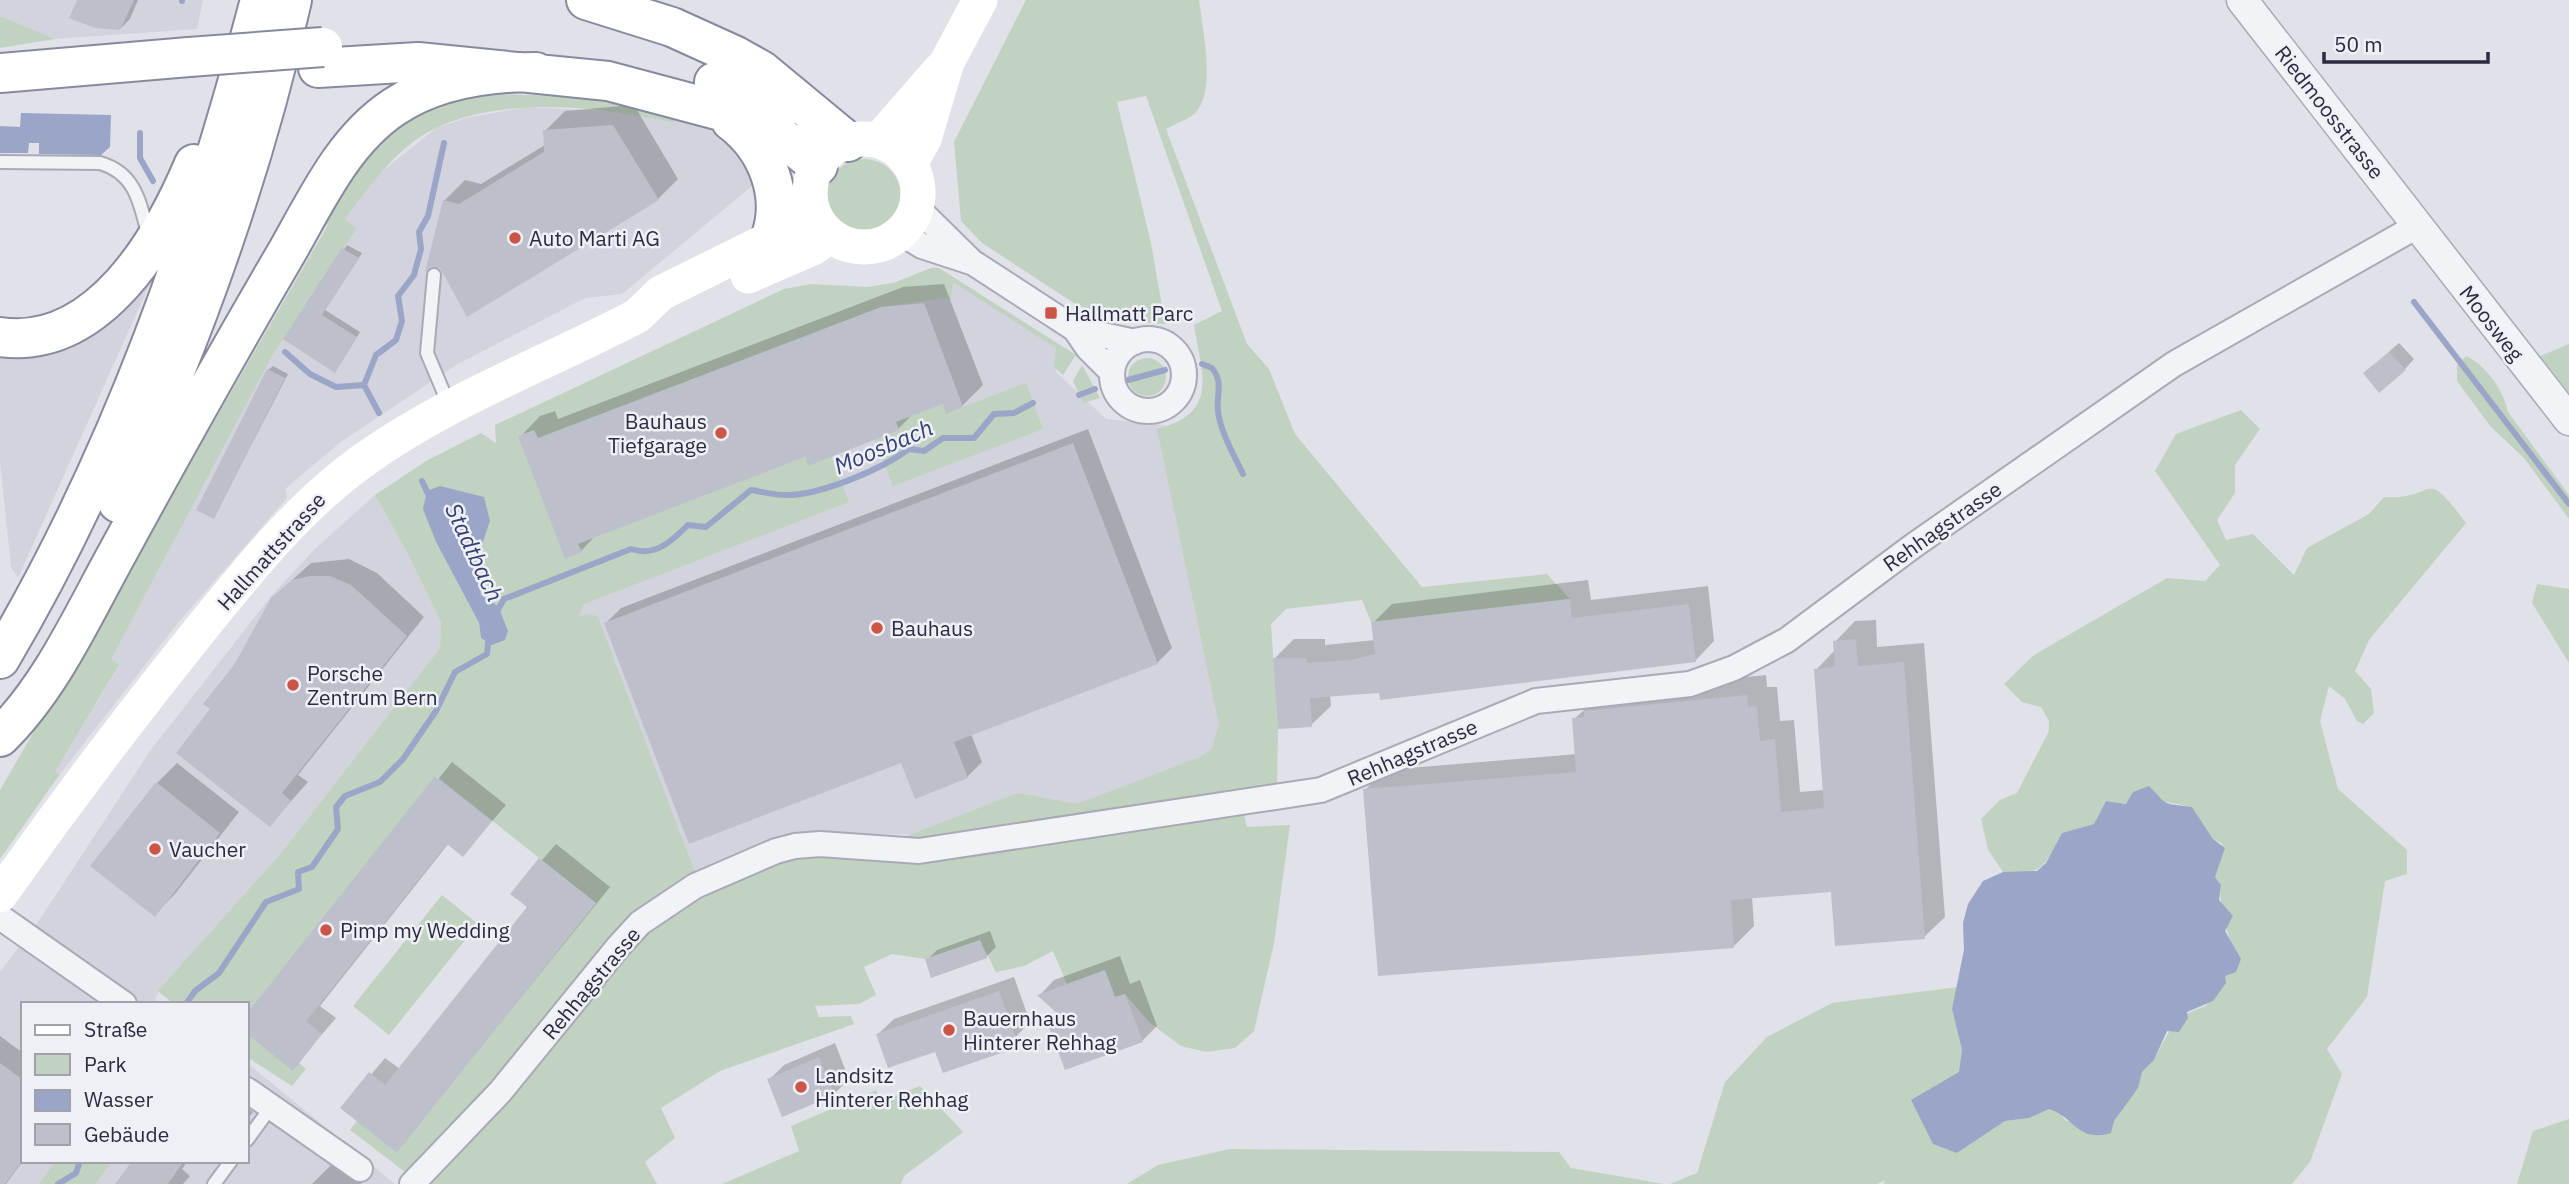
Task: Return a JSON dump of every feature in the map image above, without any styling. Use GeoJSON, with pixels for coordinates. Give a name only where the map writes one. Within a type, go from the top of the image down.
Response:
{"type":"FeatureCollection","features":[{"type":"Feature","properties":{"kind":"highway"},"geometry":{"type":"LineString","coordinates":[[0,337],[20,339],[46,335],[80,319],[116,289],[151,246],[185,184],[260,0]]}},
{"type":"Feature","properties":{"kind":"highway"},"geometry":{"type":"LineString","coordinates":[[0,659],[68,534],[150,352],[199,215],[260,0]]}},
{"type":"Feature","properties":{"kind":"highway"},"geometry":{"type":"LineString","coordinates":[[0,720],[89,561],[165,397],[230,224],[292,0]]}},
{"type":"Feature","properties":{"kind":"highway"},"geometry":{"type":"LineString","coordinates":[[586,0],[672,27],[736,56],[761,70],[799,105],[863,141]]}},
{"type":"Feature","properties":{"kind":"highway"},"geometry":{"type":"LineString","coordinates":[[0,73],[186,67],[478,42],[576,50],[656,65],[799,105]]}},
{"type":"Feature","properties":{"kind":"highway"},"geometry":{"type":"LineString","coordinates":[[321,57],[536,72],[634,87],[743,117],[766,128],[818,166]]}},
{"type":"Feature","properties":{"kind":"highway"},"geometry":{"type":"LineString","coordinates":[[0,94],[186,67]]}},
{"type":"Feature","properties":{"kind":"highway"},"geometry":{"type":"LineString","coordinates":[[0,737],[24,714],[76,628],[266,287],[351,148],[381,117],[417,94],[469,78],[536,72]]}},
{"type":"Feature","properties":{"kind":"highway"},"geometry":{"type":"LineString","coordinates":[[718,112],[740,127],[764,157],[776,209],[770,239]]}},
{"type":"Feature","properties":{"kind":"main road"},"geometry":{"type":"LineString","coordinates":[[910,164],[924,139],[947,62],[980,0]]}},
{"type":"Feature","properties":{"kind":"main road"},"geometry":{"type":"LineString","coordinates":[[863,141],[899,152],[910,164],[918,186],[909,220],[882,244],[868,247],[841,243],[821,222],[810,192],[818,166],[832,151],[863,141],[947,62]]}},
{"type":"Feature","properties":{"kind":"main road","name":"Hallmattstrasse"},"geometry":{"type":"LineString","coordinates":[[0,895],[111,743],[275,540],[346,473],[396,439],[451,408],[637,316],[682,307],[813,248],[821,222],[796,224],[661,293],[637,316]]}},
{"type":"Feature","properties":{"kind":"street","name":"Riedmoosstrasse"},"geometry":{"type":"LineString","coordinates":[[2242,0],[2417,226]]}},
{"type":"Feature","properties":{"kind":"street"},"geometry":{"type":"LineString","coordinates":[[909,220],[922,246],[972,262],[1075,329],[1135,342],[1159,341],[1174,351],[1180,360],[1184,380],[1175,399],[1158,410],[1138,410],[1117,395],[1112,372],[1117,357],[1135,342]]}},
{"type":"Feature","properties":{"kind":"street","name":"Moosweg"},"geometry":{"type":"LineString","coordinates":[[2417,226],[2569,420]]}},
{"type":"Feature","properties":{"kind":"street","name":"Rehhagstrasse"},"geometry":{"type":"LineString","coordinates":[[412,1184],[500,1092],[640,923],[695,886],[776,851],[795,846],[820,844],[919,851],[1321,790],[1536,701],[1690,684],[1734,668],[1787,640],[1913,546],[2174,364],[2417,226]]}},
{"type":"Feature","properties":{"kind":"street"},"geometry":{"type":"LineString","coordinates":[[1075,329],[1088,348],[1112,372]]}},
{"type":"Feature","properties":{"kind":"street"},"geometry":{"type":"LineString","coordinates":[[0,917],[121,1002]]}},
{"type":"Feature","properties":{"kind":"street"},"geometry":{"type":"LineString","coordinates":[[248,1091],[360,1169]]}},
{"type":"Feature","properties":{"kind":"lane"},"geometry":{"type":"LineString","coordinates":[[0,162],[100,163],[114,167],[130,181],[140,200],[151,246]]}},
{"type":"Feature","properties":{"kind":"lane"},"geometry":{"type":"LineString","coordinates":[[434,275],[427,354],[451,408]]}},
{"type":"Feature","properties":{"kind":"lane"},"geometry":{"type":"LineString","coordinates":[[248,1139],[271,1107]]}},
{"type":"Feature","properties":{"kind":"lane"},"geometry":{"type":"LineString","coordinates":[[214,1184],[230,1163]]}},
{"type":"Feature","properties":{"kind":"shaded area"},"geometry":{"type":"Polygon","coordinates":[[[0,0],[203,0],[197,29],[54,39],[0,17],[0,0]]]}},
{"type":"Feature","properties":{"kind":"shaded area"},"geometry":{"type":"Polygon","coordinates":[[[526,107],[624,112],[673,123],[676,114],[726,133],[759,180],[622,294],[585,298],[456,365],[342,441],[285,489],[287,498],[177,624],[60,774],[55,772],[119,666],[110,660],[272,356],[355,229],[345,219],[379,174],[436,128],[466,118],[526,107]]]}},
{"type":"Feature","properties":{"kind":"shaded area"},"geometry":{"type":"Polygon","coordinates":[[[937,272],[1060,346],[1056,372],[1106,419],[1189,428],[1247,764],[949,835],[800,833],[685,882],[578,617],[512,433],[937,272]]]}},
{"type":"Feature","properties":{"kind":"shaded area"},"geometry":{"type":"Polygon","coordinates":[[[142,282],[150,283],[18,578],[11,567],[0,461],[0,350],[142,282]]]}},
{"type":"Feature","properties":{"kind":"shaded area"},"geometry":{"type":"Polygon","coordinates":[[[375,495],[441,622],[440,648],[282,852],[159,991],[154,1002],[21,1002],[21,1163],[54,1163],[39,1184],[0,1184],[0,972],[42,916],[150,751],[272,595],[315,549],[375,495]]]}},
{"type":"Feature","properties":{"kind":"shaded area"},"geometry":{"type":"Polygon","coordinates":[[[248,1064],[395,1184],[95,1184],[111,1163],[248,1163],[248,1064]]]}},
{"type":"Feature","properties":{"kind":"green space"},"geometry":{"type":"Polygon","coordinates":[[[1026,0],[1199,0],[1207,75],[1202,103],[1189,118],[1166,129],[1247,344],[1269,369],[1295,434],[1422,587],[1547,574],[1570,599],[1371,622],[1362,600],[1286,609],[1271,624],[1278,729],[1277,790],[915,843],[808,837],[686,882],[409,1175],[350,1130],[357,1121],[397,1153],[596,903],[436,776],[248,1012],[248,1002],[172,1002],[158,991],[282,852],[440,648],[441,622],[375,495],[426,461],[481,433],[496,443],[495,425],[784,289],[811,284],[867,287],[893,283],[931,268],[939,268],[1076,355],[1063,375],[1054,367],[1056,348],[953,282],[951,300],[943,298],[881,307],[538,438],[534,430],[518,436],[565,559],[581,552],[578,544],[805,457],[808,465],[831,456],[849,502],[584,604],[579,616],[590,614],[598,617],[696,875],[794,833],[907,836],[1018,793],[1077,804],[1200,757],[1212,748],[1219,725],[1157,429],[1177,422],[1191,413],[1199,401],[1202,374],[1194,325],[1222,311],[1146,96],[1117,102],[1151,243],[1165,324],[1109,320],[1074,303],[982,243],[961,221],[954,142],[1026,0]],[[490,521],[436,542],[479,623],[481,638],[498,606],[481,596],[476,563],[490,521]]]}},
{"type":"Feature","properties":{"kind":"green space"},"geometry":{"type":"Polygon","coordinates":[[[2,17],[55,39],[0,48],[2,17]]]}},
{"type":"Feature","properties":{"kind":"green space"},"geometry":{"type":"Polygon","coordinates":[[[493,94],[611,99],[676,114],[674,123],[616,112],[554,107],[492,111],[463,118],[436,128],[409,145],[374,180],[354,206],[345,219],[356,229],[272,356],[111,659],[119,665],[55,772],[60,774],[0,859],[0,790],[328,225],[325,224],[366,162],[400,127],[420,113],[442,103],[493,94]]]}},
{"type":"Feature","properties":{"kind":"green space"},"geometry":{"type":"Polygon","coordinates":[[[864,159],[878,162],[890,170],[898,182],[901,196],[898,210],[890,222],[878,230],[864,233],[850,230],[838,222],[830,210],[827,196],[830,182],[838,170],[850,162],[864,159]]]}},
{"type":"Feature","properties":{"kind":"green space"},"geometry":{"type":"Polygon","coordinates":[[[2569,344],[2569,396],[2538,357],[2569,344]]]}},
{"type":"Feature","properties":{"kind":"green space"},"geometry":{"type":"Polygon","coordinates":[[[2466,356],[2493,380],[2503,396],[2508,412],[2569,495],[2569,519],[2524,458],[2491,427],[2457,381],[2457,365],[2466,356]]]}},
{"type":"Feature","properties":{"kind":"green space"},"geometry":{"type":"Polygon","coordinates":[[[1147,358],[1160,364],[1166,377],[1160,390],[1147,396],[1134,390],[1128,377],[1134,364],[1147,358]]]}},
{"type":"Feature","properties":{"kind":"green space"},"geometry":{"type":"Polygon","coordinates":[[[1082,365],[1100,398],[1083,403],[1073,381],[1082,365]]]}},
{"type":"Feature","properties":{"kind":"green space"},"geometry":{"type":"Polygon","coordinates":[[[1026,383],[1043,429],[893,486],[875,440],[898,431],[896,422],[943,404],[947,413],[1026,383]]]}},
{"type":"Feature","properties":{"kind":"green space"},"geometry":{"type":"Polygon","coordinates":[[[2241,410],[2260,429],[2235,465],[2235,493],[2217,520],[2226,540],[2253,534],[2294,575],[2307,548],[2369,514],[2384,497],[2401,497],[2435,489],[2466,523],[2369,640],[2355,671],[2371,689],[2374,713],[2363,724],[2357,721],[2345,699],[2329,686],[2320,721],[2338,789],[2407,850],[2407,874],[2385,881],[2367,997],[2327,1049],[2342,1074],[2310,1162],[2292,1184],[1884,1184],[1885,1180],[1877,1184],[1670,1184],[1697,1173],[1725,1082],[1767,1037],[1832,1003],[1958,987],[1952,1009],[1962,1050],[1957,1153],[2005,1121],[2029,1118],[2049,1108],[2059,1112],[2066,1121],[2114,1121],[2174,1025],[2186,1015],[2206,1006],[2227,969],[2231,945],[2222,909],[2221,885],[2215,877],[2223,844],[2213,839],[2192,807],[2157,800],[2153,790],[2127,804],[2106,801],[2094,824],[2062,833],[2041,866],[2035,870],[2016,873],[2003,872],[1988,850],[1981,819],[2000,800],[2017,793],[2049,731],[2049,721],[2041,707],[2022,702],[2004,684],[2034,655],[2167,578],[2205,581],[2220,565],[2155,471],[2176,434],[2241,410]]]}},
{"type":"Feature","properties":{"kind":"green space"},"geometry":{"type":"Polygon","coordinates":[[[2537,584],[2569,589],[2569,663],[2532,603],[2537,584]]]}},
{"type":"Feature","properties":{"kind":"green space"},"geometry":{"type":"Polygon","coordinates":[[[1244,815],[1247,827],[1290,825],[1274,943],[1254,1031],[1235,1048],[1206,1052],[1181,1046],[1149,1022],[1125,994],[1115,997],[1105,970],[1067,984],[1053,951],[1024,966],[996,972],[980,940],[925,959],[892,954],[864,967],[876,995],[859,1004],[815,1006],[819,1017],[851,1016],[854,1024],[720,1071],[661,1108],[675,1138],[645,1162],[657,1184],[424,1184],[639,930],[689,899],[800,855],[1026,846],[1244,815]]]}},
{"type":"Feature","properties":{"kind":"green space"},"geometry":{"type":"Polygon","coordinates":[[[442,895],[478,924],[389,1035],[353,1006],[442,895]]]}},
{"type":"Feature","properties":{"kind":"green space"},"geometry":{"type":"Polygon","coordinates":[[[248,1035],[293,1070],[299,1063],[306,1069],[292,1086],[248,1058],[248,1035]]]}},
{"type":"Feature","properties":{"kind":"green space"},"geometry":{"type":"Polygon","coordinates":[[[920,1086],[963,1132],[904,1176],[901,1184],[722,1184],[799,1151],[791,1126],[876,1090],[880,1102],[920,1086]]]}},
{"type":"Feature","properties":{"kind":"green space"},"geometry":{"type":"Polygon","coordinates":[[[2569,1119],[2569,1184],[2517,1184],[2533,1131],[2569,1119]]]}},
{"type":"Feature","properties":{"kind":"green space"},"geometry":{"type":"Polygon","coordinates":[[[1230,1149],[1559,1152],[1571,1168],[1664,1184],[1127,1184],[1158,1165],[1230,1149]]]}},
{"type":"Feature","properties":{"kind":"green space"},"geometry":{"type":"Polygon","coordinates":[[[54,1163],[111,1163],[95,1184],[39,1184],[54,1163]]]}},
{"type":"Feature","properties":{"kind":"water"},"geometry":{"type":"Polygon","coordinates":[[[21,113],[111,115],[110,147],[101,155],[39,154],[39,143],[29,143],[28,153],[0,153],[0,126],[20,127],[21,113]]]}},
{"type":"Feature","properties":{"kind":"water"},"geometry":{"type":"Polygon","coordinates":[[[440,486],[484,497],[490,521],[476,563],[481,595],[498,606],[508,631],[505,640],[492,645],[481,638],[479,623],[436,542],[423,509],[427,491],[440,486]]]}},
{"type":"Feature","properties":{"kind":"water"},"geometry":{"type":"Polygon","coordinates":[[[2149,786],[2166,803],[2192,807],[2213,839],[2225,848],[2215,877],[2221,885],[2219,900],[2233,916],[2225,931],[2241,959],[2236,972],[2225,976],[2226,983],[2213,1001],[2187,1012],[2188,1018],[2179,1032],[2167,1031],[2154,1060],[2142,1072],[2138,1088],[2114,1121],[2111,1133],[2091,1135],[2083,1132],[2049,1109],[2029,1118],[2005,1121],[1957,1153],[1933,1144],[1911,1100],[1959,1072],[1962,1050],[1952,1009],[1964,950],[1963,923],[1968,904],[1983,881],[2003,872],[2037,871],[2046,863],[2062,833],[2094,824],[2106,801],[2126,804],[2133,792],[2149,786]]]}},
{"type":"Feature","properties":{"kind":"building"},"geometry":{"type":"Polygon","coordinates":[[[77,0],[134,0],[120,30],[95,28],[69,18],[77,0]]]}},
{"type":"Feature","properties":{"kind":"building","name":"Auto Marti AG"},"geometry":{"type":"Polygon","coordinates":[[[613,125],[659,200],[467,317],[440,268],[431,267],[425,272],[443,200],[459,204],[544,152],[543,130],[613,125]]]}},
{"type":"Feature","properties":{"kind":"building"},"geometry":{"type":"Polygon","coordinates":[[[342,248],[359,258],[322,315],[357,337],[335,373],[283,339],[342,248]]]}},
{"type":"Feature","properties":{"kind":"building","name":"Bauhaus Tiefgarage"},"geometry":{"type":"Polygon","coordinates":[[[924,303],[963,407],[946,414],[943,404],[896,422],[899,430],[808,466],[805,457],[578,544],[582,552],[565,559],[518,436],[534,430],[538,438],[881,307],[924,303]]]}},
{"type":"Feature","properties":{"kind":"building"},"geometry":{"type":"Polygon","coordinates":[[[2389,352],[2406,370],[2379,393],[2363,373],[2389,352]]]}},
{"type":"Feature","properties":{"kind":"building"},"geometry":{"type":"Polygon","coordinates":[[[267,369],[285,378],[214,519],[196,510],[267,369]]]}},
{"type":"Feature","properties":{"kind":"building"},"geometry":{"type":"Polygon","coordinates":[[[1073,443],[1158,664],[954,742],[968,778],[915,799],[901,763],[689,844],[604,623],[1073,443]]]}},
{"type":"Feature","properties":{"kind":"building","name":"Porsche Zentrum Bern"},"geometry":{"type":"Polygon","coordinates":[[[330,576],[351,585],[407,636],[282,793],[291,801],[270,827],[176,753],[210,709],[203,704],[234,665],[271,598],[292,580],[330,576]]]}},
{"type":"Feature","properties":{"kind":"building"},"geometry":{"type":"Polygon","coordinates":[[[1570,599],[1572,618],[1689,604],[1696,662],[1380,700],[1379,693],[1310,698],[1312,727],[1278,729],[1273,658],[1306,658],[1307,663],[1351,660],[1375,654],[1371,622],[1570,599]]]}},
{"type":"Feature","properties":{"kind":"building"},"geometry":{"type":"Polygon","coordinates":[[[1856,639],[1858,666],[1904,662],[1925,939],[1835,946],[1831,892],[1731,900],[1734,948],[1378,976],[1363,789],[1576,772],[1572,718],[1584,717],[1584,711],[1747,695],[1748,707],[1757,706],[1760,741],[1775,739],[1781,812],[1824,808],[1814,669],[1835,667],[1833,641],[1856,639]]]}},
{"type":"Feature","properties":{"kind":"building"},"geometry":{"type":"Polygon","coordinates":[[[435,776],[492,821],[463,857],[447,844],[306,1021],[322,1034],[293,1071],[248,1035],[248,1012],[435,776]]]}},
{"type":"Feature","properties":{"kind":"building","name":"Vaucher"},"geometry":{"type":"Polygon","coordinates":[[[156,782],[220,833],[155,917],[90,866],[156,782]]]}},
{"type":"Feature","properties":{"kind":"building"},"geometry":{"type":"Polygon","coordinates":[[[539,858],[596,903],[397,1153],[340,1108],[369,1072],[385,1085],[527,907],[510,894],[539,858]]]}},
{"type":"Feature","properties":{"kind":"building"},"geometry":{"type":"Polygon","coordinates":[[[980,940],[987,958],[931,978],[925,959],[980,940]]]}},
{"type":"Feature","properties":{"kind":"building"},"geometry":{"type":"Polygon","coordinates":[[[1105,970],[1115,997],[1125,994],[1143,1042],[1065,1070],[1047,1022],[1061,1017],[1037,995],[1105,970]]]}},
{"type":"Feature","properties":{"kind":"building","name":"Bauernhaus Hinterer Rehhag"},"geometry":{"type":"Polygon","coordinates":[[[999,991],[1016,1039],[1002,1044],[1004,1052],[943,1073],[935,1052],[888,1068],[876,1034],[999,991]]]}},
{"type":"Feature","properties":{"kind":"building","name":"Landsitz Hinterer Rehhag"},"geometry":{"type":"Polygon","coordinates":[[[819,1057],[835,1095],[782,1117],[767,1079],[819,1057]]]}},
{"type":"Feature","properties":{"kind":"building"},"geometry":{"type":"Polygon","coordinates":[[[0,1063],[21,1079],[21,1163],[5,1184],[0,1184],[0,1063]]]}},
{"type":"Feature","properties":{"kind":"building"},"geometry":{"type":"Polygon","coordinates":[[[131,1163],[183,1163],[168,1184],[115,1184],[131,1163]]]}},
{"type":"Feature","properties":{"kind":"waterway"},"geometry":{"type":"LineString","coordinates":[[140,133],[140,158],[153,181]]}},
{"type":"Feature","properties":{"kind":"waterway","name":"Stadtbach"},"geometry":{"type":"LineString","coordinates":[[379,413],[364,385],[376,355],[396,340],[402,321],[398,296],[414,275],[421,249],[419,232],[428,216],[444,143]]}},
{"type":"Feature","properties":{"kind":"waterway"},"geometry":{"type":"LineString","coordinates":[[2414,302],[2569,504]]}},
{"type":"Feature","properties":{"kind":"waterway"},"geometry":{"type":"LineString","coordinates":[[285,352],[310,374],[336,387],[364,385]]}},
{"type":"Feature","properties":{"kind":"waterway","name":"Moosbach"},"geometry":{"type":"LineString","coordinates":[[1202,364],[1216,373],[1221,427],[1243,474]]}},
{"type":"Feature","properties":{"kind":"waterway","name":"Moosbach"},"geometry":{"type":"LineString","coordinates":[[1128,380],[1165,370]]}},
{"type":"Feature","properties":{"kind":"waterway","name":"Moosbach"},"geometry":{"type":"LineString","coordinates":[[1079,395],[1095,389]]}},
{"type":"Feature","properties":{"kind":"waterway","name":"Moosbach"},"geometry":{"type":"LineString","coordinates":[[496,613],[504,599],[631,549],[655,549],[669,542],[688,525],[706,527],[751,490],[789,495],[835,485],[868,472],[909,449],[924,451],[943,438],[974,438],[994,414],[1014,413],[1033,403]]}},
{"type":"Feature","properties":{"kind":"waterway","name":"Stadtbach"},"geometry":{"type":"LineString","coordinates":[[422,481],[430,498]]}},
{"type":"Feature","properties":{"kind":"waterway","name":"Stadtbach"},"geometry":{"type":"LineString","coordinates":[[187,1002],[195,991],[219,973],[266,902],[299,889],[298,872],[312,867],[338,829],[336,807],[345,796],[380,782],[403,759],[436,711],[455,672],[487,654],[489,635]]}},
{"type":"Feature","properties":{"kind":"waterway","name":"Stadtbach"},"geometry":{"type":"LineString","coordinates":[[58,1184],[76,1173],[79,1163]]}},
{"type":"Feature","properties":{"kind":"place","name":"Auto Marti AG"},"geometry":{"type":"Point","coordinates":[515,238]}},
{"type":"Feature","properties":{"kind":"place","name":"Hallmatt Parc"},"geometry":{"type":"Point","coordinates":[1051,313]}},
{"type":"Feature","properties":{"kind":"place","name":"Bauhaus Tiefgarage"},"geometry":{"type":"Point","coordinates":[721,433]}},
{"type":"Feature","properties":{"kind":"place","name":"Bauhaus"},"geometry":{"type":"Point","coordinates":[877,628]}},
{"type":"Feature","properties":{"kind":"place","name":"Porsche Zentrum Bern"},"geometry":{"type":"Point","coordinates":[293,685]}},
{"type":"Feature","properties":{"kind":"place","name":"Vaucher"},"geometry":{"type":"Point","coordinates":[155,849]}},
{"type":"Feature","properties":{"kind":"place","name":"Pimp my Wedding"},"geometry":{"type":"Point","coordinates":[326,930]}},
{"type":"Feature","properties":{"kind":"place","name":"Bauernhaus Hinterer Rehhag"},"geometry":{"type":"Point","coordinates":[949,1030]}},
{"type":"Feature","properties":{"kind":"place","name":"Landsitz Hinterer Rehhag"},"geometry":{"type":"Point","coordinates":[801,1087]}}]}
